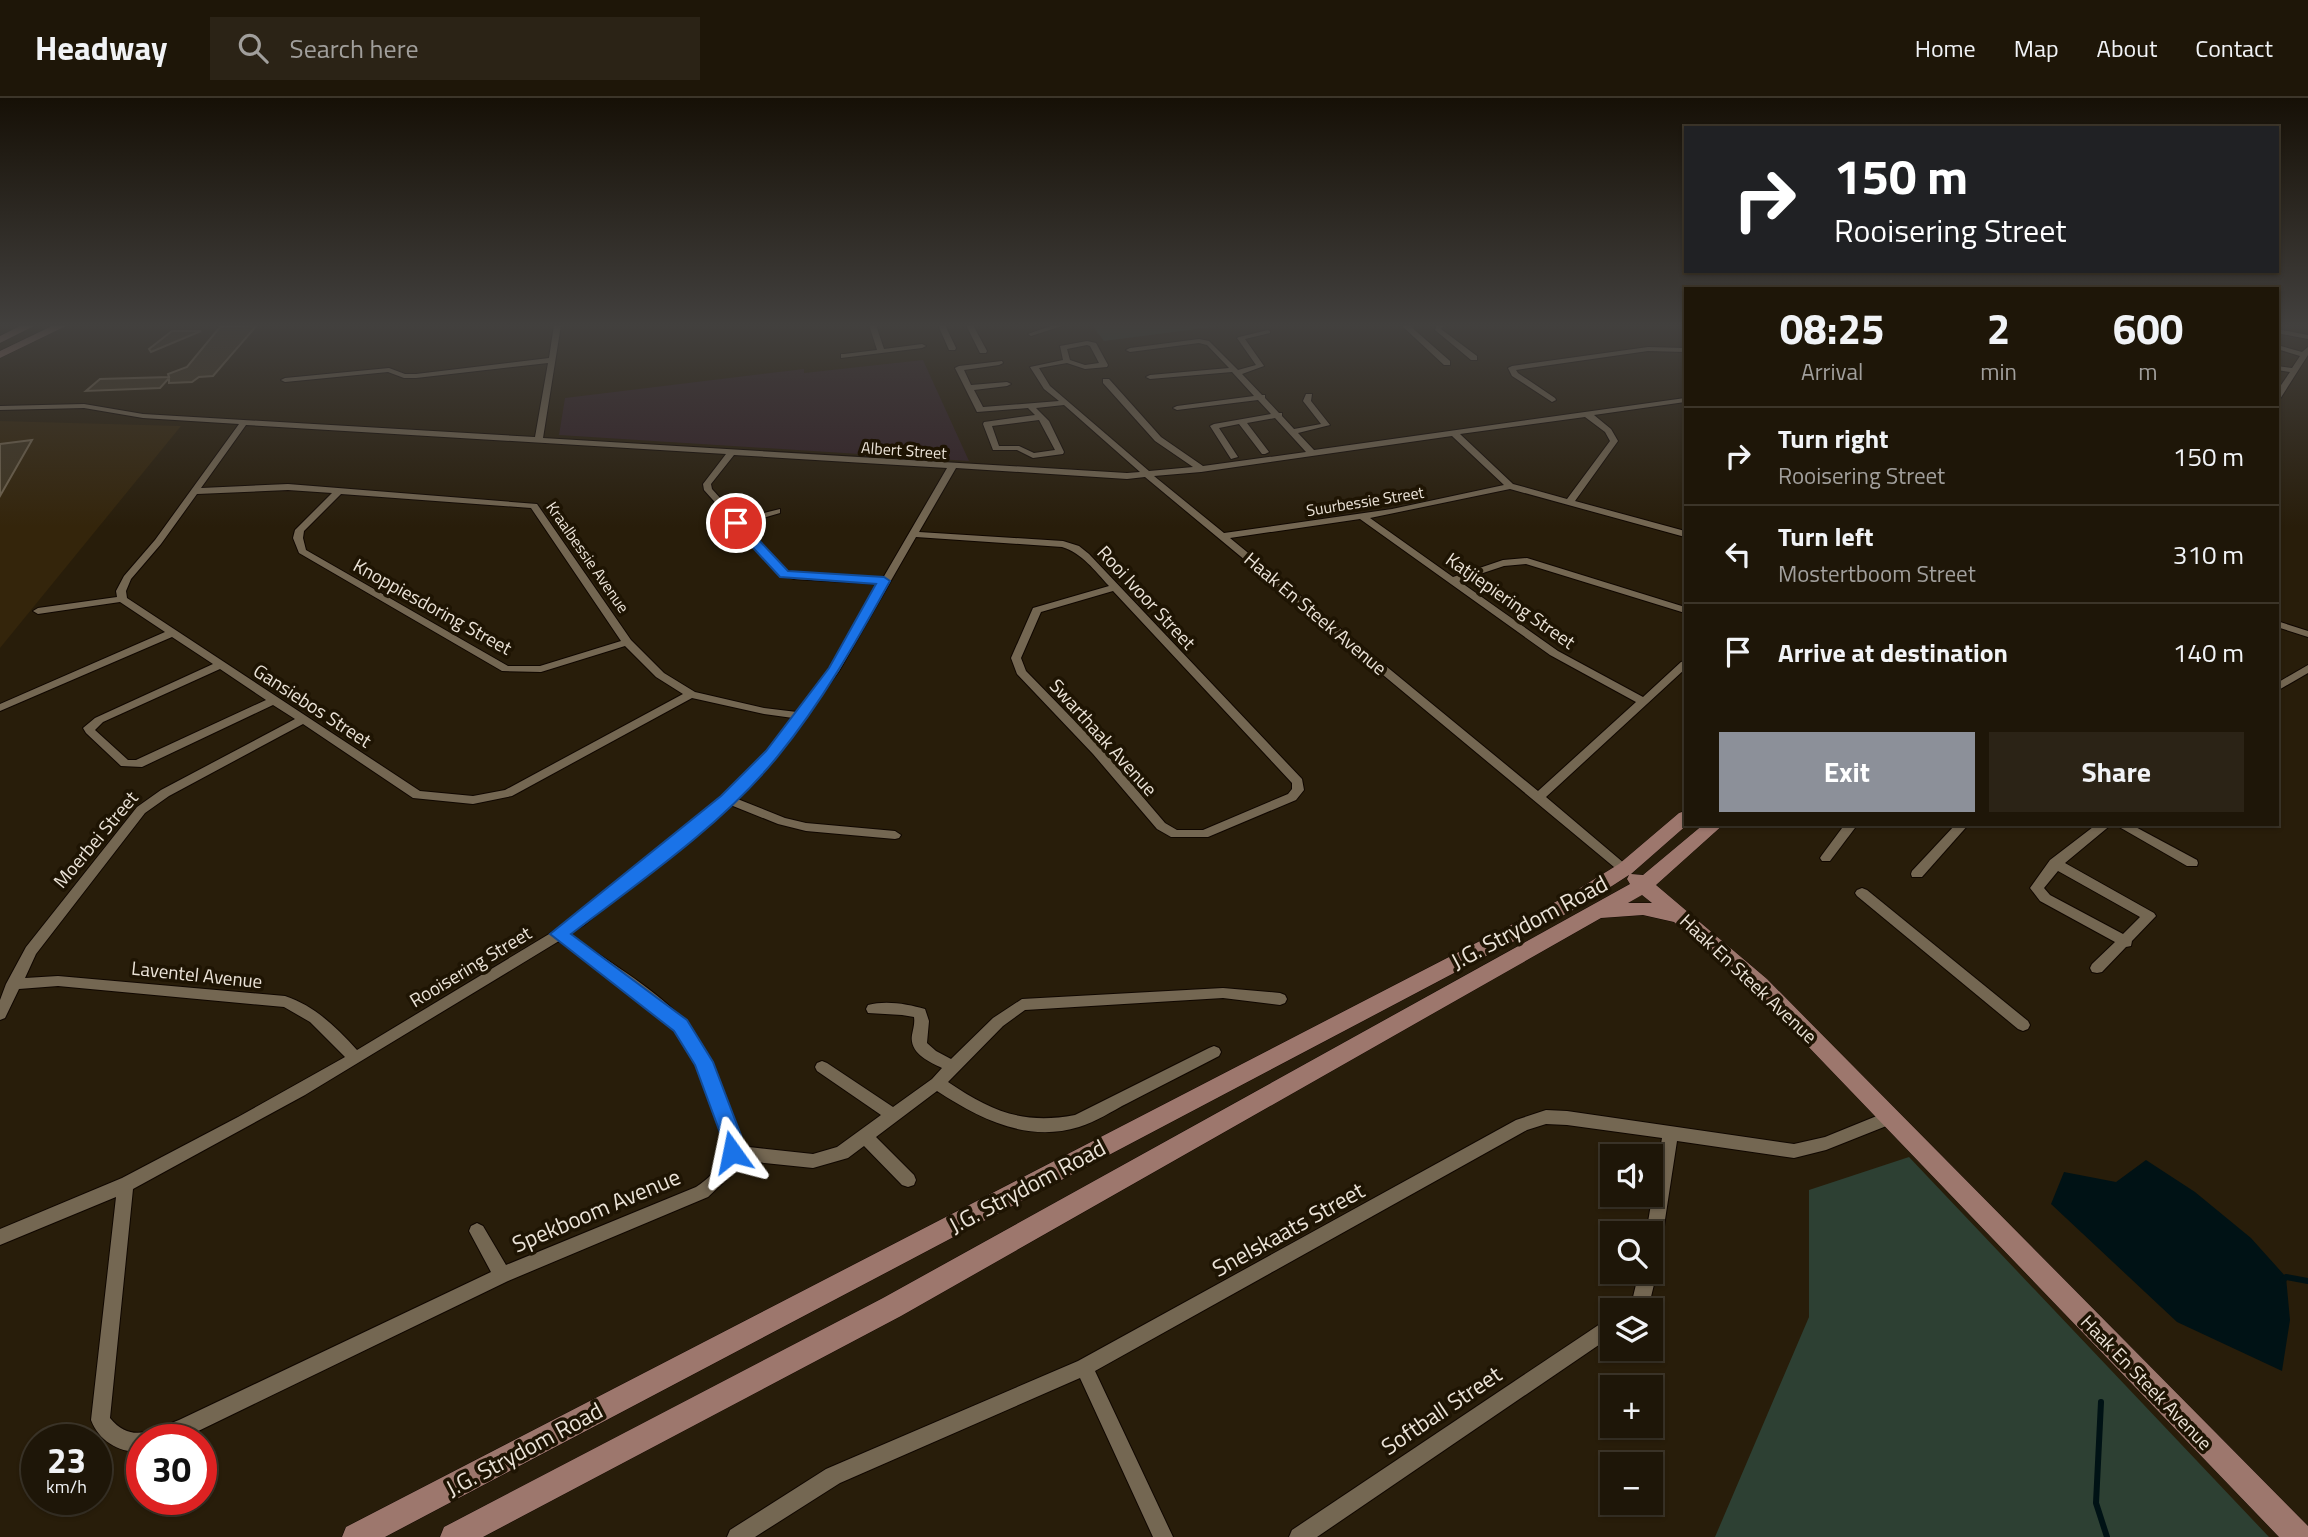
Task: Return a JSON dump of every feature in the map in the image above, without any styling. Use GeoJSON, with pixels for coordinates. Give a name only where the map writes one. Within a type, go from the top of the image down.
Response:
{"type":"FeatureCollection","features":[{"type":"Feature","properties":{"kind":"street"},"geometry":{"type":"LineString","coordinates":[[539,440],[547,392]]}},
{"type":"Feature","properties":{"kind":"street"},"geometry":{"type":"LineString","coordinates":[[970,392],[981,411],[1065,403]]}},
{"type":"Feature","properties":{"kind":"street","name":"Haak En Steek Avenue"},"geometry":{"type":"LineString","coordinates":[[1053,392],[1148,475],[1685,918],[1760,984],[2299,1537]]}},
{"type":"Feature","properties":{"kind":"street"},"geometry":{"type":"LineString","coordinates":[[1116,392],[1158,439],[1201,469]]}},
{"type":"Feature","properties":{"kind":"street"},"geometry":{"type":"LineString","coordinates":[[1257,392],[1312,453]]}},
{"type":"Feature","properties":{"kind":"street"},"geometry":{"type":"LineString","coordinates":[[1541,392],[1552,400]]}},
{"type":"Feature","properties":{"kind":"street"},"geometry":{"type":"LineString","coordinates":[[1294,432],[1326,425],[1307,401],[1309,396]]}},
{"type":"Feature","properties":{"kind":"street"},"geometry":{"type":"LineString","coordinates":[[1177,408],[1262,397]]}},
{"type":"Feature","properties":{"kind":"street","name":"Albert Street"},"geometry":{"type":"LineString","coordinates":[[0,414],[117,412],[952,467],[1148,475],[1684,400]]}},
{"type":"Feature","properties":{"kind":"street","name":"Albert Street"},"geometry":{"type":"LineString","coordinates":[[0,408],[75,405],[117,412]]}},
{"type":"Feature","properties":{"kind":"street"},"geometry":{"type":"LineString","coordinates":[[1030,406],[1041,417],[1060,452],[1033,456],[1019,448],[998,449],[986,426],[1041,417]]}},
{"type":"Feature","properties":{"kind":"street"},"geometry":{"type":"LineString","coordinates":[[1569,503],[1614,441],[1613,436],[1587,414]]}},
{"type":"Feature","properties":{"kind":"street"},"geometry":{"type":"LineString","coordinates":[[1234,457],[1214,428],[1219,424],[1279,415]]}},
{"type":"Feature","properties":{"kind":"street"},"geometry":{"type":"LineString","coordinates":[[38,611],[122,599],[121,591],[127,578],[159,542],[245,421]]}},
{"type":"Feature","properties":{"kind":"street"},"geometry":{"type":"LineString","coordinates":[[1241,421],[1265,452]]}},
{"type":"Feature","properties":{"kind":"street"},"geometry":{"type":"LineString","coordinates":[[1454,433],[1510,486],[1684,534]]}},
{"type":"Feature","properties":{"kind":"street"},"geometry":{"type":"LineString","coordinates":[[732,452],[707,486],[736,523],[785,574],[884,581]]}},
{"type":"Feature","properties":{"kind":"street","name":"Rooisering Street"},"geometry":{"type":"LineString","coordinates":[[0,1237],[125,1185],[228,1131],[355,1058],[559,934],[608,899],[727,799],[772,754],[835,669],[952,467]]}},
{"type":"Feature","properties":{"kind":"street","name":"Suurbessie Street"},"geometry":{"type":"LineString","coordinates":[[1222,536],[1363,517],[1510,486]]}},
{"type":"Feature","properties":{"kind":"street","name":"Kraalbessie Avenue"},"geometry":{"type":"LineString","coordinates":[[195,491],[261,487],[534,506],[627,642],[643,661],[691,694],[764,711],[801,716]]}},
{"type":"Feature","properties":{"kind":"street","name":"Knoppiesdoring Street"},"geometry":{"type":"LineString","coordinates":[[339,491],[300,530],[298,538],[302,551],[506,668],[541,669],[627,642]]}},
{"type":"Feature","properties":{"kind":"street"},"geometry":{"type":"LineString","coordinates":[[736,523],[777,511]]}},
{"type":"Feature","properties":{"kind":"street","name":"Katjiepiering Street"},"geometry":{"type":"LineString","coordinates":[[1363,517],[1563,659],[1644,702]]}},
{"type":"Feature","properties":{"kind":"street","name":"Rooi Ivoor Street"},"geometry":{"type":"LineString","coordinates":[[915,534],[1070,545],[1079,550],[1116,586],[1298,782],[1298,790]]}},
{"type":"Feature","properties":{"kind":"street"},"geometry":{"type":"LineString","coordinates":[[1452,580],[1503,563],[1527,561],[1684,610]]}},
{"type":"Feature","properties":{"kind":"street","name":"Swarthaak Avenue"},"geometry":{"type":"LineString","coordinates":[[1116,586],[1037,610],[1016,658],[1021,672],[1097,751],[1161,826],[1175,834],[1204,834],[1277,806],[1298,790]]}},
{"type":"Feature","properties":{"kind":"street","name":"Gansiebos Street"},"geometry":{"type":"LineString","coordinates":[[122,599],[417,795],[472,800],[508,793],[691,694]]}},
{"type":"Feature","properties":{"kind":"street"},"geometry":{"type":"LineString","coordinates":[[2279,625],[2308,634]]}},
{"type":"Feature","properties":{"kind":"street"},"geometry":{"type":"LineString","coordinates":[[0,708],[172,633]]}},
{"type":"Feature","properties":{"kind":"street"},"geometry":{"type":"LineString","coordinates":[[221,665],[99,720],[89,728],[90,731],[125,763],[138,764],[274,700]]}},
{"type":"Feature","properties":{"kind":"street"},"geometry":{"type":"LineString","coordinates":[[1539,797],[1684,665]]}},
{"type":"Feature","properties":{"kind":"street"},"geometry":{"type":"LineString","coordinates":[[2279,687],[2308,668]]}},
{"type":"Feature","properties":{"kind":"street","name":"Moerbei Street"},"geometry":{"type":"LineString","coordinates":[[0,1013],[31,951],[141,810],[165,793],[304,719]]}},
{"type":"Feature","properties":{"kind":"street"},"geometry":{"type":"LineString","coordinates":[[727,799],[782,821],[806,827],[895,835]]}},
{"type":"Feature","properties":{"kind":"street","name":"J.G. Strydom Road"},"geometry":{"type":"LineString","coordinates":[[356,1537],[1574,901],[1625,869],[1684,818]]}},
{"type":"Feature","properties":{"kind":"street","name":"J.G. Strydom Road"},"geometry":{"type":"LineString","coordinates":[[454,1537],[892,1307],[1592,915],[1644,885],[1713,826]]}},
{"type":"Feature","properties":{"kind":"street"},"geometry":{"type":"LineString","coordinates":[[1826,858],[1850,826]]}},
{"type":"Feature","properties":{"kind":"street"},"geometry":{"type":"LineString","coordinates":[[1917,874],[1962,826]]}},
{"type":"Feature","properties":{"kind":"street"},"geometry":{"type":"LineString","coordinates":[[2103,826],[2055,863],[2039,883],[2040,893],[2126,942]]}},
{"type":"Feature","properties":{"kind":"street"},"geometry":{"type":"LineString","coordinates":[[2124,826],[2192,863]]}},
{"type":"Feature","properties":{"kind":"street"},"geometry":{"type":"LineString","coordinates":[[2055,863],[2149,916],[2126,942],[2097,968]]}},
{"type":"Feature","properties":{"kind":"street"},"geometry":{"type":"LineString","coordinates":[[1862,892],[2022,1025]]}},
{"type":"Feature","properties":{"kind":"street"},"geometry":{"type":"LineString","coordinates":[[1592,915],[1643,908],[1685,918]]}},
{"type":"Feature","properties":{"kind":"street"},"geometry":{"type":"LineString","coordinates":[[559,934],[680,1026],[704,1062],[732,1138],[732,1152],[813,1161],[831,1158],[866,1138],[937,1083],[1008,1014],[1030,1003],[1223,993],[1280,999]]}},
{"type":"Feature","properties":{"kind":"street","name":"Laventel Avenue"},"geometry":{"type":"LineString","coordinates":[[13,984],[58,981],[285,1002],[320,1020],[355,1058]]}},
{"type":"Feature","properties":{"kind":"street"},"geometry":{"type":"LineString","coordinates":[[873,1009],[902,1009],[920,1013],[923,1023],[918,1038],[921,1047],[954,1067]]}},
{"type":"Feature","properties":{"kind":"street"},"geometry":{"type":"LineString","coordinates":[[937,1083],[997,1120],[1058,1125],[1078,1121],[1214,1052]]}},
{"type":"Feature","properties":{"kind":"street"},"geometry":{"type":"LineString","coordinates":[[822,1067],[893,1115]]}},
{"type":"Feature","properties":{"kind":"street","name":"Snelskaats Street"},"geometry":{"type":"LineString","coordinates":[[743,1535],[833,1476],[1084,1367],[1522,1125],[1546,1117],[1567,1118],[1794,1151],[1826,1143],[1889,1118]]}},
{"type":"Feature","properties":{"kind":"street"},"geometry":{"type":"LineString","coordinates":[[1656,1221],[1670,1135]]}},
{"type":"Feature","properties":{"kind":"street"},"geometry":{"type":"LineString","coordinates":[[866,1138],[908,1180]]}},
{"type":"Feature","properties":{"kind":"street","name":"Spekboom Avenue"},"geometry":{"type":"LineString","coordinates":[[191,1424],[502,1275],[702,1192],[721,1178],[732,1152]]}},
{"type":"Feature","properties":{"kind":"street"},"geometry":{"type":"LineString","coordinates":[[125,1185],[100,1420],[108,1433],[126,1442]]}},
{"type":"Feature","properties":{"kind":"street","name":"Spekboom Avenue"},"geometry":{"type":"LineString","coordinates":[[477,1231],[502,1275]]}},
{"type":"Feature","properties":{"kind":"street","name":"Softball Street"},"geometry":{"type":"LineString","coordinates":[[1299,1537],[1600,1333]]}},
{"type":"Feature","properties":{"kind":"street"},"geometry":{"type":"LineString","coordinates":[[1084,1367],[1163,1537]]}},
{"type":"Feature","properties":{"kind":"shaded area"},"geometry":{"type":"Polygon","coordinates":[[[613,392],[938,392],[969,461],[559,435],[565,398],[613,392]]]}},
{"type":"Feature","properties":{"kind":"shaded area"},"geometry":{"type":"Polygon","coordinates":[[[0,421],[181,426],[0,648],[0,421]]]}},
{"type":"Feature","properties":{"kind":"shaded area"},"geometry":{"type":"Polygon","coordinates":[[[2146,1160],[2195,1192],[2251,1238],[2286,1277],[2290,1320],[2282,1371],[2177,1322],[2051,1204],[2064,1172],[2116,1182],[2146,1160]]]}},
{"type":"Feature","properties":{"kind":"green space"},"geometry":{"type":"Polygon","coordinates":[[[1909,1157],[2269,1537],[1715,1537],[1809,1317],[1809,1190],[1909,1157]]]}},
{"type":"Feature","properties":{"kind":"building"},"geometry":{"type":"Polygon","coordinates":[[[32,440],[0,496],[0,444],[32,440]]]}},
{"type":"Feature","properties":{"kind":"waterway"},"geometry":{"type":"LineString","coordinates":[[2283,1280],[2286,1277],[2308,1281]]}},
{"type":"Feature","properties":{"kind":"waterway"},"geometry":{"type":"LineString","coordinates":[[2101,1402],[2096,1503],[2107,1537]]}},
{"type":"Feature","properties":{"kind":"route"},"geometry":{"type":"LineString","coordinates":[[732,1152],[732,1138],[704,1062],[680,1026],[559,934],[579,922],[647,867],[727,799],[772,754],[835,669],[884,581],[785,574],[736,523]]}}]}
